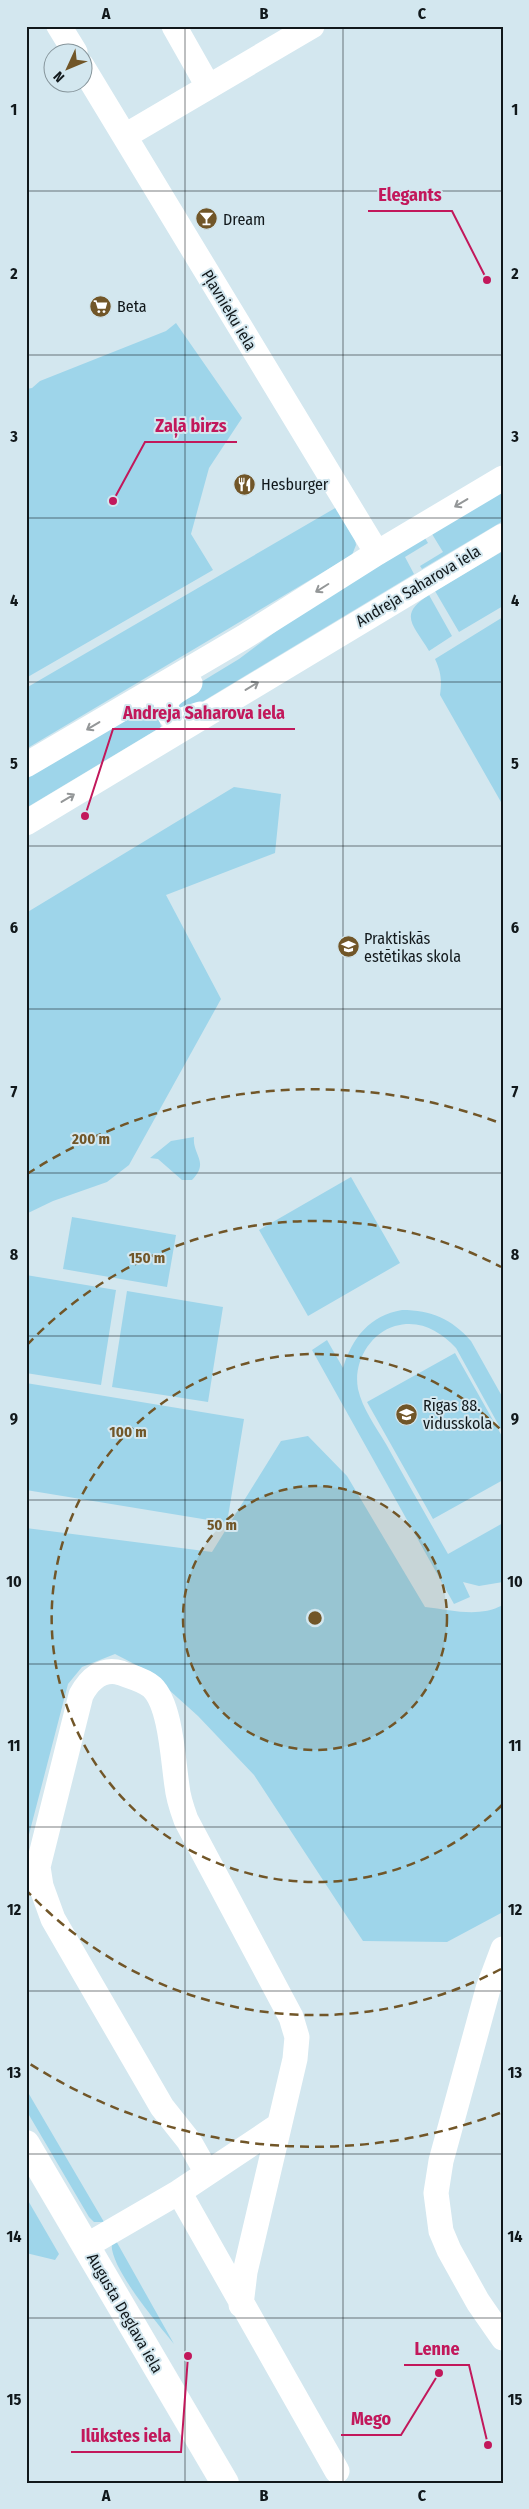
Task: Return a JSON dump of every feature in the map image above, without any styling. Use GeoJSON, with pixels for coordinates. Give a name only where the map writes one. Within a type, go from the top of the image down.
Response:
{"type":"FeatureCollection","features":[{"type":"Feature","properties":{"kind":"main road","name":"Augusta Deglava iela"},"geometry":{"type":"LineString","coordinates":[[26,2144],[224,2483]]}},
{"type":"Feature","properties":{"kind":"street"},"geometry":{"type":"LineString","coordinates":[[59,26],[69,42]]}},
{"type":"Feature","properties":{"kind":"street"},"geometry":{"type":"LineString","coordinates":[[174,26],[208,86]]}},
{"type":"Feature","properties":{"kind":"street"},"geometry":{"type":"LineString","coordinates":[[124,136],[312,26]]}},
{"type":"Feature","properties":{"kind":"street","name":"Pļavnieku iela"},"geometry":{"type":"LineString","coordinates":[[92,83],[377,553]]}},
{"type":"Feature","properties":{"kind":"street"},"geometry":{"type":"LineString","coordinates":[[26,765],[244,636],[377,553],[503,478]]}},
{"type":"Feature","properties":{"kind":"street","name":"Andreja Saharova iela"},"geometry":{"type":"LineString","coordinates":[[26,823],[503,536]]}},
{"type":"Feature","properties":{"kind":"street"},"geometry":{"type":"LineString","coordinates":[[220,706],[180,721],[174,720],[166,709],[166,702],[171,694],[229,659],[244,636]]}},
{"type":"Feature","properties":{"kind":"street"},"geometry":{"type":"LineString","coordinates":[[207,2173],[189,2141],[162,2107],[58,1928],[41,1886],[38,1867],[81,1695],[89,1681],[105,1672],[117,1672],[144,1682],[154,1689],[170,1724],[177,1788],[186,1820],[291,2017],[297,2037],[295,2059],[245,2272],[241,2305]]}},
{"type":"Feature","properties":{"kind":"street"},"geometry":{"type":"LineString","coordinates":[[503,1949],[488,1989],[444,2152],[436,2193],[441,2231],[449,2250],[478,2302],[503,2338]]}},
{"type":"Feature","properties":{"kind":"street"},"geometry":{"type":"LineString","coordinates":[[86,2246],[179,2192],[278,2126]]}},
{"type":"Feature","properties":{"kind":"street"},"geometry":{"type":"LineString","coordinates":[[179,2192],[241,2305],[337,2471]]}},
{"type":"Feature","properties":{"kind":"shaded area"},"geometry":{"type":"Polygon","coordinates":[[[176,323],[242,418],[209,468],[191,534],[213,570],[26,678],[26,389],[32,388],[40,381],[166,331],[176,323]]]}},
{"type":"Feature","properties":{"kind":"shaded area"},"geometry":{"type":"Polygon","coordinates":[[[503,491],[503,521],[422,569],[420,566],[443,552],[432,534],[503,491]]]}},
{"type":"Feature","properties":{"kind":"shaded area"},"geometry":{"type":"Polygon","coordinates":[[[337,507],[355,539],[356,545],[352,555],[26,749],[26,688],[337,507]]]}},
{"type":"Feature","properties":{"kind":"shaded area"},"geometry":{"type":"Polygon","coordinates":[[[425,538],[428,543],[405,557],[414,574],[187,711],[178,707],[178,696],[239,659],[299,614],[425,538]]]}},
{"type":"Feature","properties":{"kind":"shaded area"},"geometry":{"type":"Polygon","coordinates":[[[503,551],[503,606],[459,632],[435,591],[503,551]]]}},
{"type":"Feature","properties":{"kind":"shaded area"},"geometry":{"type":"Polygon","coordinates":[[[429,595],[452,636],[429,651],[411,621],[411,615],[419,602],[429,595]]]}},
{"type":"Feature","properties":{"kind":"shaded area"},"geometry":{"type":"Polygon","coordinates":[[[503,617],[503,802],[501,802],[440,695],[441,676],[435,659],[503,617]]]}},
{"type":"Feature","properties":{"kind":"shaded area"},"geometry":{"type":"Polygon","coordinates":[[[160,697],[157,711],[161,727],[26,808],[26,777],[160,697]]]}},
{"type":"Feature","properties":{"kind":"shaded area"},"geometry":{"type":"Polygon","coordinates":[[[234,787],[281,794],[275,853],[166,895],[221,999],[129,1165],[107,1182],[53,1201],[26,1214],[26,913],[234,787]]]}},
{"type":"Feature","properties":{"kind":"shaded area"},"geometry":{"type":"Polygon","coordinates":[[[194,1137],[200,1168],[192,1180],[182,1180],[158,1159],[150,1158],[171,1141],[194,1137]]]}},
{"type":"Feature","properties":{"kind":"shaded area"},"geometry":{"type":"Polygon","coordinates":[[[351,1177],[400,1263],[308,1316],[259,1230],[351,1177]]]}},
{"type":"Feature","properties":{"kind":"shaded area"},"geometry":{"type":"Polygon","coordinates":[[[72,1217],[176,1235],[167,1287],[63,1269],[72,1217]]]}},
{"type":"Feature","properties":{"kind":"shaded area"},"geometry":{"type":"Polygon","coordinates":[[[26,1275],[116,1290],[101,1385],[26,1373],[26,1275]]]}},
{"type":"Feature","properties":{"kind":"shaded area"},"geometry":{"type":"Polygon","coordinates":[[[127,1291],[223,1307],[208,1402],[112,1387],[127,1291]]]}},
{"type":"Feature","properties":{"kind":"shaded area"},"geometry":{"type":"Polygon","coordinates":[[[402,1310],[432,1314],[440,1317],[464,1333],[471,1341],[503,1398],[503,1433],[456,1348],[443,1336],[421,1325],[404,1324],[386,1330],[365,1351],[358,1369],[358,1389],[366,1410],[448,1554],[503,1523],[503,1582],[479,1586],[463,1582],[470,1597],[454,1604],[312,1350],[327,1340],[343,1368],[352,1347],[364,1330],[381,1317],[402,1310]]]}},
{"type":"Feature","properties":{"kind":"shaded area"},"geometry":{"type":"Polygon","coordinates":[[[455,1353],[503,1438],[503,1480],[433,1519],[367,1402],[455,1353]]]}},
{"type":"Feature","properties":{"kind":"shaded area"},"geometry":{"type":"Polygon","coordinates":[[[26,1383],[244,1419],[227,1523],[26,1490],[26,1383]]]}},
{"type":"Feature","properties":{"kind":"shaded area"},"geometry":{"type":"Polygon","coordinates":[[[308,1436],[347,1476],[425,1607],[475,1612],[494,1609],[503,1605],[503,1912],[447,1942],[363,1941],[254,1775],[198,1716],[148,1671],[115,1654],[82,1667],[68,1684],[26,1846],[26,1528],[212,1552],[281,1441],[308,1436]]]}},
{"type":"Feature","properties":{"kind":"shaded area"},"geometry":{"type":"Polygon","coordinates":[[[26,2089],[104,2222],[94,2222],[89,2217],[26,2110],[26,2089]]]}},
{"type":"Feature","properties":{"kind":"shaded area"},"geometry":{"type":"Polygon","coordinates":[[[26,2197],[59,2254],[55,2260],[26,2253],[26,2197]]]}},
{"type":"Feature","properties":{"kind":"shaded area"},"geometry":{"type":"Polygon","coordinates":[[[115,2239],[174,2344],[146,2309],[117,2265],[112,2242],[115,2239]]]}},
{"type":"Feature","properties":{"kind":"place","name":"Dream"},"geometry":{"type":"Point","coordinates":[207,219]}},
{"type":"Feature","properties":{"kind":"place","name":"Elegants"},"geometry":{"type":"Point","coordinates":[487,280]}},
{"type":"Feature","properties":{"kind":"place","name":"Beta"},"geometry":{"type":"Point","coordinates":[101,306]}},
{"type":"Feature","properties":{"kind":"place","name":"Hesburger"},"geometry":{"type":"Point","coordinates":[245,484]}},
{"type":"Feature","properties":{"kind":"place","name":"Zaļā birzs"},"geometry":{"type":"Point","coordinates":[113,501]}},
{"type":"Feature","properties":{"kind":"place","name":"Andreja Saharova iela"},"geometry":{"type":"Point","coordinates":[85,816]}},
{"type":"Feature","properties":{"kind":"place","name":"Praktiskās estētikas skola"},"geometry":{"type":"Point","coordinates":[348,947]}},
{"type":"Feature","properties":{"kind":"place","name":"Rīgas 88. vidusskola"},"geometry":{"type":"Point","coordinates":[407,1414]}},
{"type":"Feature","properties":{"kind":"place","name":"Ilūkstes iela"},"geometry":{"type":"Point","coordinates":[188,2356]}},
{"type":"Feature","properties":{"kind":"place","name":"Mego"},"geometry":{"type":"Point","coordinates":[439,2373]}},
{"type":"Feature","properties":{"kind":"place","name":"Lenne"},"geometry":{"type":"Point","coordinates":[488,2445]}}]}
